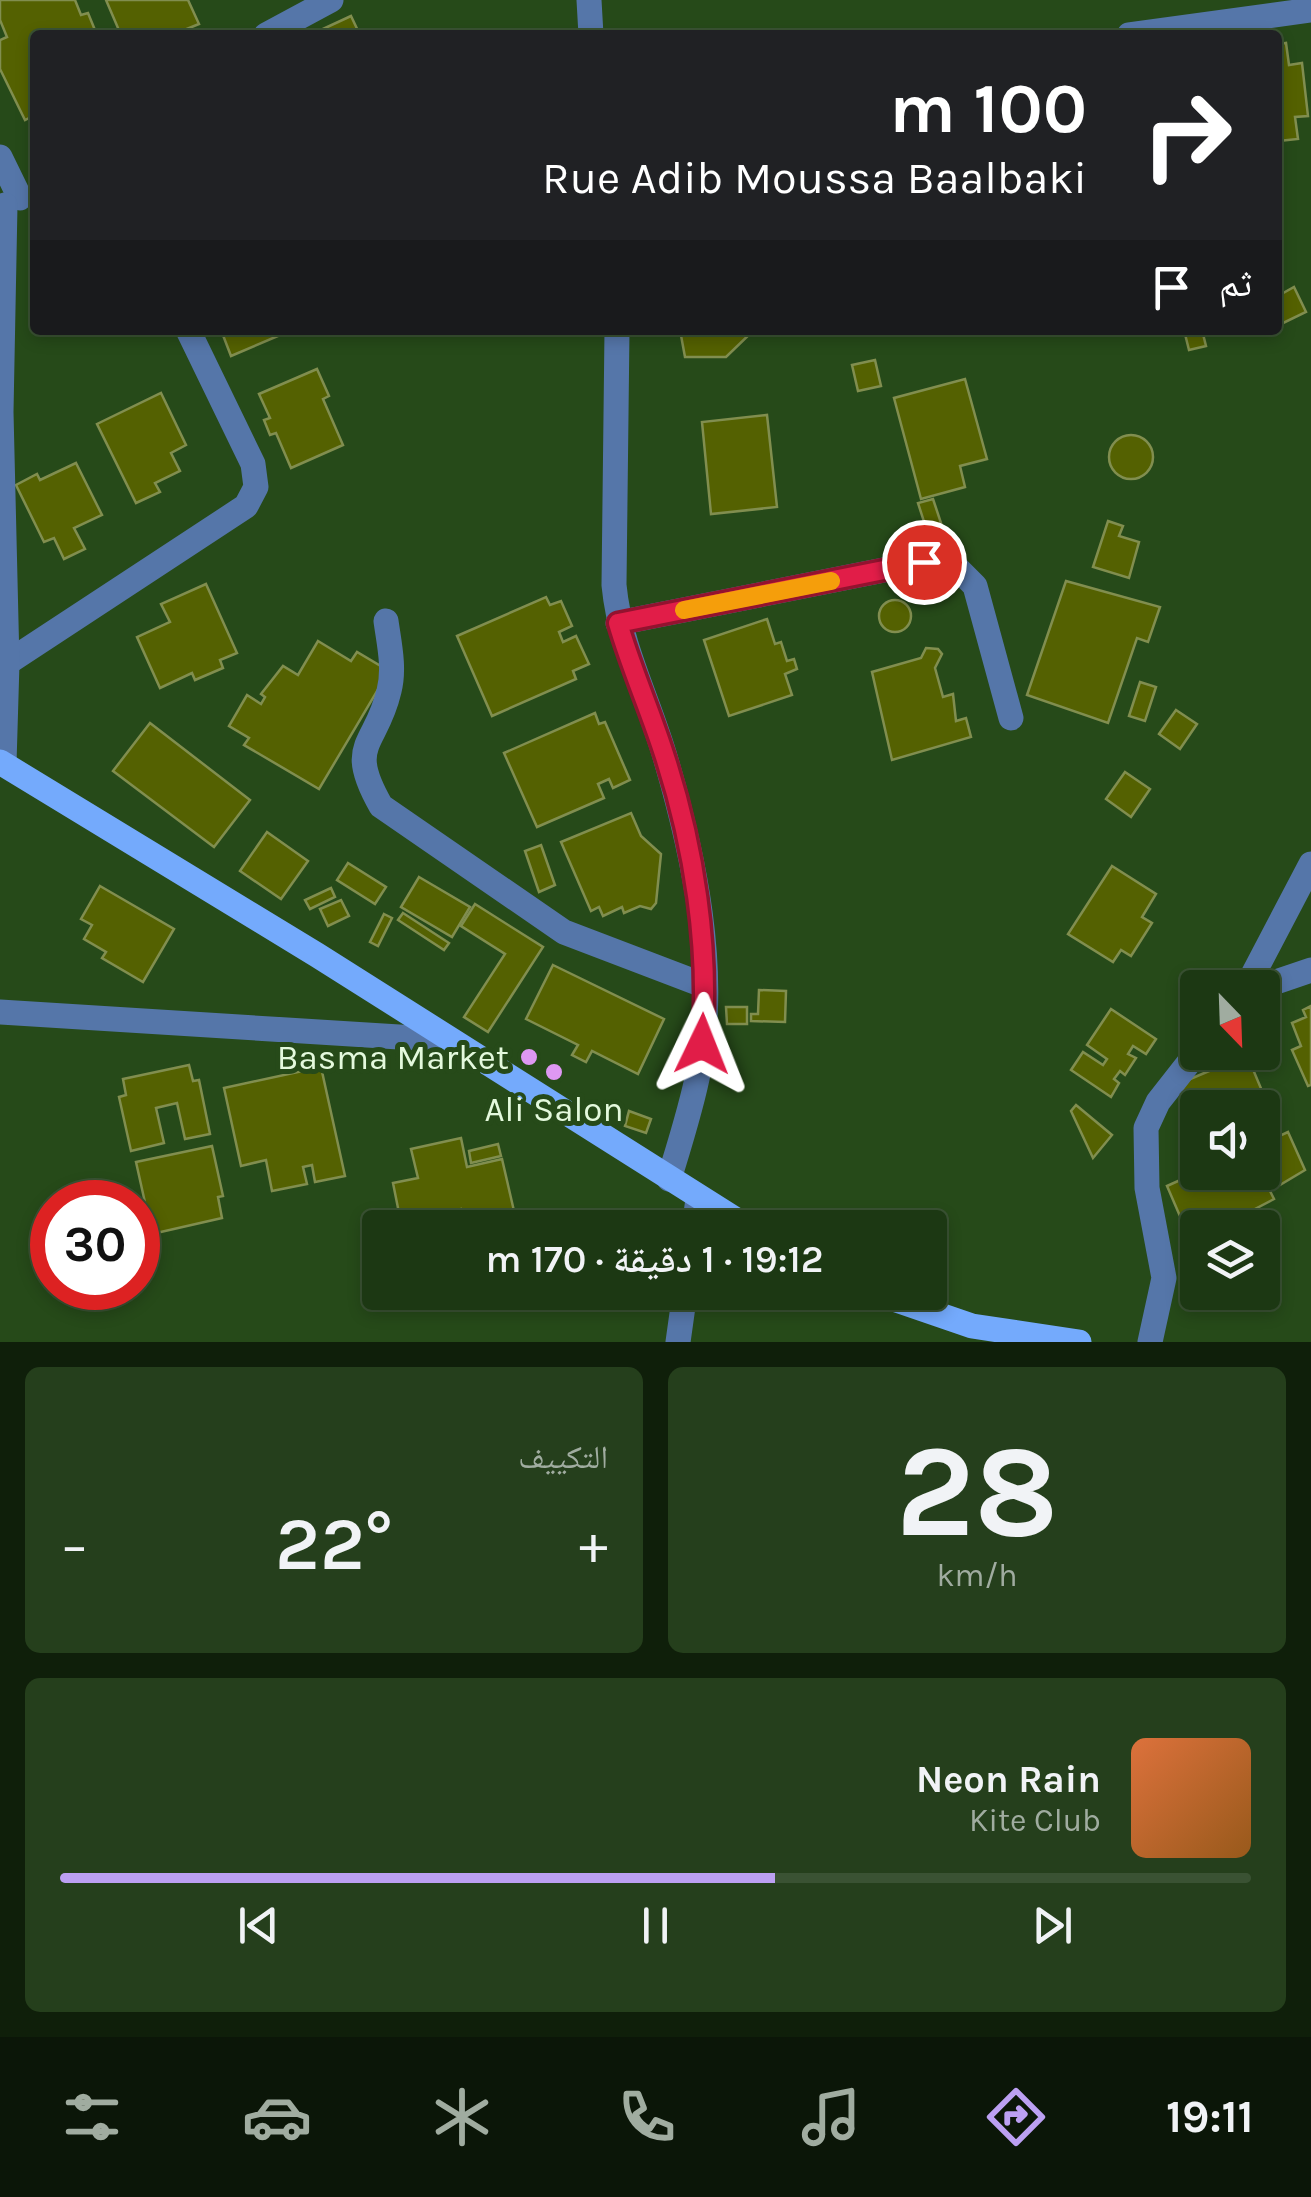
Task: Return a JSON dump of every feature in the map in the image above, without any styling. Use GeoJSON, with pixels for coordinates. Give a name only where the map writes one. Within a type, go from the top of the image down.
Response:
{"type":"FeatureCollection","features":[{"type":"Feature","properties":{"kind":"main road"},"geometry":{"type":"LineString","coordinates":[[2,763],[318,955],[717,1210]]}},
{"type":"Feature","properties":{"kind":"main road"},"geometry":{"type":"LineString","coordinates":[[925,1310],[972,1326],[1078,1342]]}},
{"type":"Feature","properties":{"kind":"street"},"geometry":{"type":"LineString","coordinates":[[275,30],[331,0]]}},
{"type":"Feature","properties":{"kind":"street"},"geometry":{"type":"LineString","coordinates":[[588,0],[591,30]]}},
{"type":"Feature","properties":{"kind":"street"},"geometry":{"type":"LineString","coordinates":[[1165,30],[1311,10]]}},
{"type":"Feature","properties":{"kind":"street"},"geometry":{"type":"LineString","coordinates":[[0,157],[15,200],[0,412],[7,662],[2,763]]}},
{"type":"Feature","properties":{"kind":"street"},"geometry":{"type":"LineString","coordinates":[[7,662],[246,506],[256,488],[253,464],[190,335]]}},
{"type":"Feature","properties":{"kind":"street"},"geometry":{"type":"LineString","coordinates":[[616,335],[614,585],[618,623],[665,756],[688,849],[704,985],[699,1067],[669,1179]]}},
{"type":"Feature","properties":{"kind":"street"},"geometry":{"type":"LineString","coordinates":[[618,623],[924,562],[958,568],[975,586],[1012,718]]}},
{"type":"Feature","properties":{"kind":"street"},"geometry":{"type":"LineString","coordinates":[[386,621],[392,656],[389,691],[362,749],[368,782],[381,806],[564,932],[704,985]]}},
{"type":"Feature","properties":{"kind":"street"},"geometry":{"type":"LineString","coordinates":[[1255,970],[1311,864]]}},
{"type":"Feature","properties":{"kind":"street"},"geometry":{"type":"LineString","coordinates":[[1280,981],[1311,970]]}},
{"type":"Feature","properties":{"kind":"street"},"geometry":{"type":"LineString","coordinates":[[0,1012],[447,1040]]}},
{"type":"Feature","properties":{"kind":"street"},"geometry":{"type":"LineString","coordinates":[[1150,1342],[1164,1278],[1143,1156],[1146,1128],[1158,1102],[1184,1070]]}},
{"type":"Feature","properties":{"kind":"street"},"geometry":{"type":"LineString","coordinates":[[696,1210],[698,1199]]}},
{"type":"Feature","properties":{"kind":"street"},"geometry":{"type":"LineString","coordinates":[[678,1342],[682,1310]]}},
{"type":"Feature","properties":{"kind":"building"},"geometry":{"type":"Polygon","coordinates":[[[0,0],[75,0],[81,15],[88,13],[95,30],[30,30],[30,118],[25,120],[0,69],[0,40],[7,37],[0,20],[0,0]]]}},
{"type":"Feature","properties":{"kind":"building"},"geometry":{"type":"Polygon","coordinates":[[[106,0],[188,0],[199,24],[184,30],[119,30],[106,0]]]}},
{"type":"Feature","properties":{"kind":"building"},"geometry":{"type":"Polygon","coordinates":[[[351,16],[358,30],[321,30],[351,16]]]}},
{"type":"Feature","properties":{"kind":"building"},"geometry":{"type":"Polygon","coordinates":[[[1286,43],[1289,65],[1302,63],[1308,116],[1295,117],[1298,139],[1282,141],[1282,44],[1286,43]]]}},
{"type":"Feature","properties":{"kind":"building"},"geometry":{"type":"Polygon","coordinates":[[[1294,287],[1306,312],[1282,324],[1282,294],[1294,287]]]}},
{"type":"Feature","properties":{"kind":"building"},"geometry":{"type":"Polygon","coordinates":[[[223,335],[280,335],[231,356],[223,335]]]}},
{"type":"Feature","properties":{"kind":"building"},"geometry":{"type":"Polygon","coordinates":[[[681,335],[749,335],[726,357],[685,357],[681,335]]]}},
{"type":"Feature","properties":{"kind":"building"},"geometry":{"type":"Polygon","coordinates":[[[1185,335],[1203,335],[1206,346],[1189,350],[1185,335]]]}},
{"type":"Feature","properties":{"kind":"building"},"geometry":{"type":"Polygon","coordinates":[[[875,360],[881,386],[858,391],[852,365],[875,360]]]}},
{"type":"Feature","properties":{"kind":"building"},"geometry":{"type":"Polygon","coordinates":[[[317,369],[329,396],[323,399],[343,445],[291,468],[276,433],[270,435],[264,420],[270,418],[259,394],[317,369]]]}},
{"type":"Feature","properties":{"kind":"building"},"geometry":{"type":"Polygon","coordinates":[[[965,379],[987,459],[960,466],[965,487],[921,499],[894,398],[965,379]]]}},
{"type":"Feature","properties":{"kind":"building"},"geometry":{"type":"Polygon","coordinates":[[[161,393],[186,445],[171,453],[180,471],[155,483],[160,492],[136,503],[97,424],[161,393]]]}},
{"type":"Feature","properties":{"kind":"building"},"geometry":{"type":"Polygon","coordinates":[[[767,415],[777,507],[711,514],[702,422],[767,415]]]}},
{"type":"Feature","properties":{"kind":"building"},"geometry":{"type":"Polygon","coordinates":[[[1131,435],[1147,441],[1153,457],[1147,473],[1131,479],[1115,473],[1109,457],[1115,441],[1131,435]]]}},
{"type":"Feature","properties":{"kind":"building"},"geometry":{"type":"Polygon","coordinates":[[[76,463],[102,515],[74,528],[85,549],[64,559],[54,538],[44,542],[16,485],[37,474],[40,480],[76,463]]]}},
{"type":"Feature","properties":{"kind":"building"},"geometry":{"type":"Polygon","coordinates":[[[933,499],[942,526],[927,531],[918,503],[933,499]]]}},
{"type":"Feature","properties":{"kind":"building"},"geometry":{"type":"Polygon","coordinates":[[[1108,521],[1123,526],[1119,536],[1139,542],[1129,578],[1093,567],[1108,521]]]}},
{"type":"Feature","properties":{"kind":"building"},"geometry":{"type":"Polygon","coordinates":[[[1066,581],[1160,607],[1148,642],[1137,638],[1108,723],[1027,695],[1066,581]]]}},
{"type":"Feature","properties":{"kind":"building"},"geometry":{"type":"Polygon","coordinates":[[[206,584],[237,653],[220,660],[223,668],[195,680],[192,673],[160,688],[137,637],[170,622],[161,604],[206,584]]]}},
{"type":"Feature","properties":{"kind":"building"},"geometry":{"type":"Polygon","coordinates":[[[546,597],[550,605],[561,601],[572,626],[559,632],[563,642],[576,636],[589,664],[573,671],[576,679],[492,716],[457,636],[546,597]]]}},
{"type":"Feature","properties":{"kind":"building"},"geometry":{"type":"Polygon","coordinates":[[[895,600],[906,605],[911,616],[906,627],[895,632],[884,627],[879,616],[884,605],[895,600]]]}},
{"type":"Feature","properties":{"kind":"building"},"geometry":{"type":"Polygon","coordinates":[[[767,619],[775,644],[781,642],[787,661],[794,659],[797,669],[785,674],[792,695],[729,716],[704,640],[767,619]]]}},
{"type":"Feature","properties":{"kind":"building"},"geometry":{"type":"Polygon","coordinates":[[[318,641],[351,661],[357,652],[389,671],[319,789],[244,745],[249,738],[229,726],[247,695],[261,704],[265,697],[261,694],[283,666],[298,675],[318,641]]]}},
{"type":"Feature","properties":{"kind":"building"},"geometry":{"type":"Polygon","coordinates":[[[926,648],[938,649],[942,654],[935,668],[943,697],[953,694],[956,721],[966,718],[971,737],[892,760],[872,672],[921,658],[926,648]]]}},
{"type":"Feature","properties":{"kind":"building"},"geometry":{"type":"Polygon","coordinates":[[[1140,682],[1156,687],[1145,721],[1129,716],[1140,682]]]}},
{"type":"Feature","properties":{"kind":"building"},"geometry":{"type":"Polygon","coordinates":[[[1176,710],[1197,724],[1180,749],[1159,734],[1176,710]]]}},
{"type":"Feature","properties":{"kind":"building"},"geometry":{"type":"Polygon","coordinates":[[[595,713],[599,724],[605,722],[630,780],[613,788],[609,779],[598,784],[604,798],[537,827],[504,753],[595,713]]]}},
{"type":"Feature","properties":{"kind":"building"},"geometry":{"type":"Polygon","coordinates":[[[150,723],[250,800],[214,847],[113,771],[150,723]]]}},
{"type":"Feature","properties":{"kind":"building"},"geometry":{"type":"Polygon","coordinates":[[[1125,772],[1150,789],[1131,817],[1106,799],[1125,772]]]}},
{"type":"Feature","properties":{"kind":"building"},"geometry":{"type":"Polygon","coordinates":[[[631,813],[641,836],[661,854],[656,903],[651,909],[640,906],[624,913],[622,907],[603,916],[599,907],[591,911],[561,842],[631,813]]]}},
{"type":"Feature","properties":{"kind":"building"},"geometry":{"type":"Polygon","coordinates":[[[267,832],[308,861],[281,899],[240,871],[267,832]]]}},
{"type":"Feature","properties":{"kind":"building"},"geometry":{"type":"Polygon","coordinates":[[[541,845],[555,885],[539,892],[525,851],[541,845]]]}},
{"type":"Feature","properties":{"kind":"building"},"geometry":{"type":"Polygon","coordinates":[[[348,863],[386,887],[375,904],[337,880],[348,863]]]}},
{"type":"Feature","properties":{"kind":"building"},"geometry":{"type":"Polygon","coordinates":[[[1112,866],[1156,894],[1142,917],[1152,923],[1131,956],[1121,950],[1113,962],[1068,934],[1112,866]]]}},
{"type":"Feature","properties":{"kind":"building"},"geometry":{"type":"Polygon","coordinates":[[[419,877],[470,907],[452,937],[401,907],[419,877]]]}},
{"type":"Feature","properties":{"kind":"building"},"geometry":{"type":"Polygon","coordinates":[[[100,886],[174,929],[143,982],[102,958],[106,952],[84,939],[92,925],[81,919],[100,886]]]}},
{"type":"Feature","properties":{"kind":"building"},"geometry":{"type":"Polygon","coordinates":[[[331,888],[335,897],[310,909],[305,900],[331,888]]]}},
{"type":"Feature","properties":{"kind":"building"},"geometry":{"type":"Polygon","coordinates":[[[341,900],[349,916],[328,926],[320,909],[341,900]]]}},
{"type":"Feature","properties":{"kind":"building"},"geometry":{"type":"Polygon","coordinates":[[[475,904],[543,947],[488,1032],[464,1017],[505,954],[461,926],[475,904]]]}},
{"type":"Feature","properties":{"kind":"building"},"geometry":{"type":"Polygon","coordinates":[[[403,913],[449,943],[444,950],[398,920],[403,913]]]}},
{"type":"Feature","properties":{"kind":"building"},"geometry":{"type":"Polygon","coordinates":[[[384,914],[392,918],[378,946],[370,942],[384,914]]]}},
{"type":"Feature","properties":{"kind":"building"},"geometry":{"type":"Polygon","coordinates":[[[553,965],[664,1019],[638,1074],[592,1051],[586,1062],[572,1055],[578,1045],[526,1019],[553,965]]]}},
{"type":"Feature","properties":{"kind":"building"},"geometry":{"type":"Polygon","coordinates":[[[759,990],[786,991],[785,1022],[751,1021],[751,1014],[758,1014],[759,990]]]}},
{"type":"Feature","properties":{"kind":"building"},"geometry":{"type":"Polygon","coordinates":[[[1311,1006],[1308,1086],[1292,1050],[1301,1046],[1292,1023],[1306,1017],[1303,1010],[1311,1006]]]}},
{"type":"Feature","properties":{"kind":"building"},"geometry":{"type":"Polygon","coordinates":[[[726,1007],[747,1007],[747,1024],[727,1024],[726,1007]]]}},
{"type":"Feature","properties":{"kind":"building"},"geometry":{"type":"Polygon","coordinates":[[[1111,1009],[1156,1039],[1146,1054],[1133,1046],[1128,1054],[1136,1058],[1125,1075],[1120,1071],[1114,1079],[1119,1083],[1111,1097],[1071,1070],[1083,1052],[1103,1065],[1107,1059],[1087,1045],[1111,1009]]]}},
{"type":"Feature","properties":{"kind":"building"},"geometry":{"type":"Polygon","coordinates":[[[189,1065],[193,1081],[199,1080],[210,1134],[185,1139],[177,1103],[156,1108],[164,1143],[131,1151],[119,1097],[126,1095],[123,1079],[189,1065]]]}},
{"type":"Feature","properties":{"kind":"building"},"geometry":{"type":"Polygon","coordinates":[[[321,1067],[345,1176],[315,1182],[312,1165],[303,1167],[307,1184],[272,1191],[266,1160],[241,1166],[224,1088],[321,1067]]]}},
{"type":"Feature","properties":{"kind":"building"},"geometry":{"type":"Polygon","coordinates":[[[1212,1070],[1253,1070],[1262,1090],[1180,1090],[1180,1094],[1176,1085],[1212,1070]]]}},
{"type":"Feature","properties":{"kind":"building"},"geometry":{"type":"Polygon","coordinates":[[[1076,1105],[1112,1135],[1093,1158],[1071,1111],[1076,1105]]]}},
{"type":"Feature","properties":{"kind":"building"},"geometry":{"type":"Polygon","coordinates":[[[629,1111],[651,1119],[646,1133],[625,1126],[629,1111]]]}},
{"type":"Feature","properties":{"kind":"building"},"geometry":{"type":"Polygon","coordinates":[[[1288,1132],[1305,1170],[1280,1185],[1280,1136],[1288,1132]]]}},
{"type":"Feature","properties":{"kind":"building"},"geometry":{"type":"Polygon","coordinates":[[[461,1138],[467,1167],[502,1159],[514,1210],[398,1210],[393,1183],[418,1178],[411,1149],[461,1138]]]}},
{"type":"Feature","properties":{"kind":"building"},"geometry":{"type":"Polygon","coordinates":[[[498,1144],[501,1156],[471,1163],[469,1151],[498,1144]]]}},
{"type":"Feature","properties":{"kind":"building"},"geometry":{"type":"Polygon","coordinates":[[[212,1146],[223,1196],[218,1197],[222,1218],[160,1232],[160,1180],[140,1180],[136,1162],[212,1146]]]}},
{"type":"Feature","properties":{"kind":"building"},"geometry":{"type":"Polygon","coordinates":[[[1180,1180],[1180,1190],[1272,1190],[1274,1199],[1253,1210],[1180,1210],[1180,1216],[1167,1186],[1180,1180]]]}},
{"type":"Feature","properties":{"kind":"slow traffic"},"geometry":{"type":"LineString","coordinates":[[684,610],[831,581]]}},
{"type":"Feature","properties":{"kind":"place","name":"Basma Market"},"geometry":{"type":"Point","coordinates":[529,1057]}},
{"type":"Feature","properties":{"kind":"place","name":"Ali Salon"},"geometry":{"type":"Point","coordinates":[554,1072]}},
{"type":"Feature","properties":{"kind":"route"},"geometry":{"type":"LineString","coordinates":[[702,1044],[704,964],[688,849],[665,756],[618,623],[924,562]]}}]}
